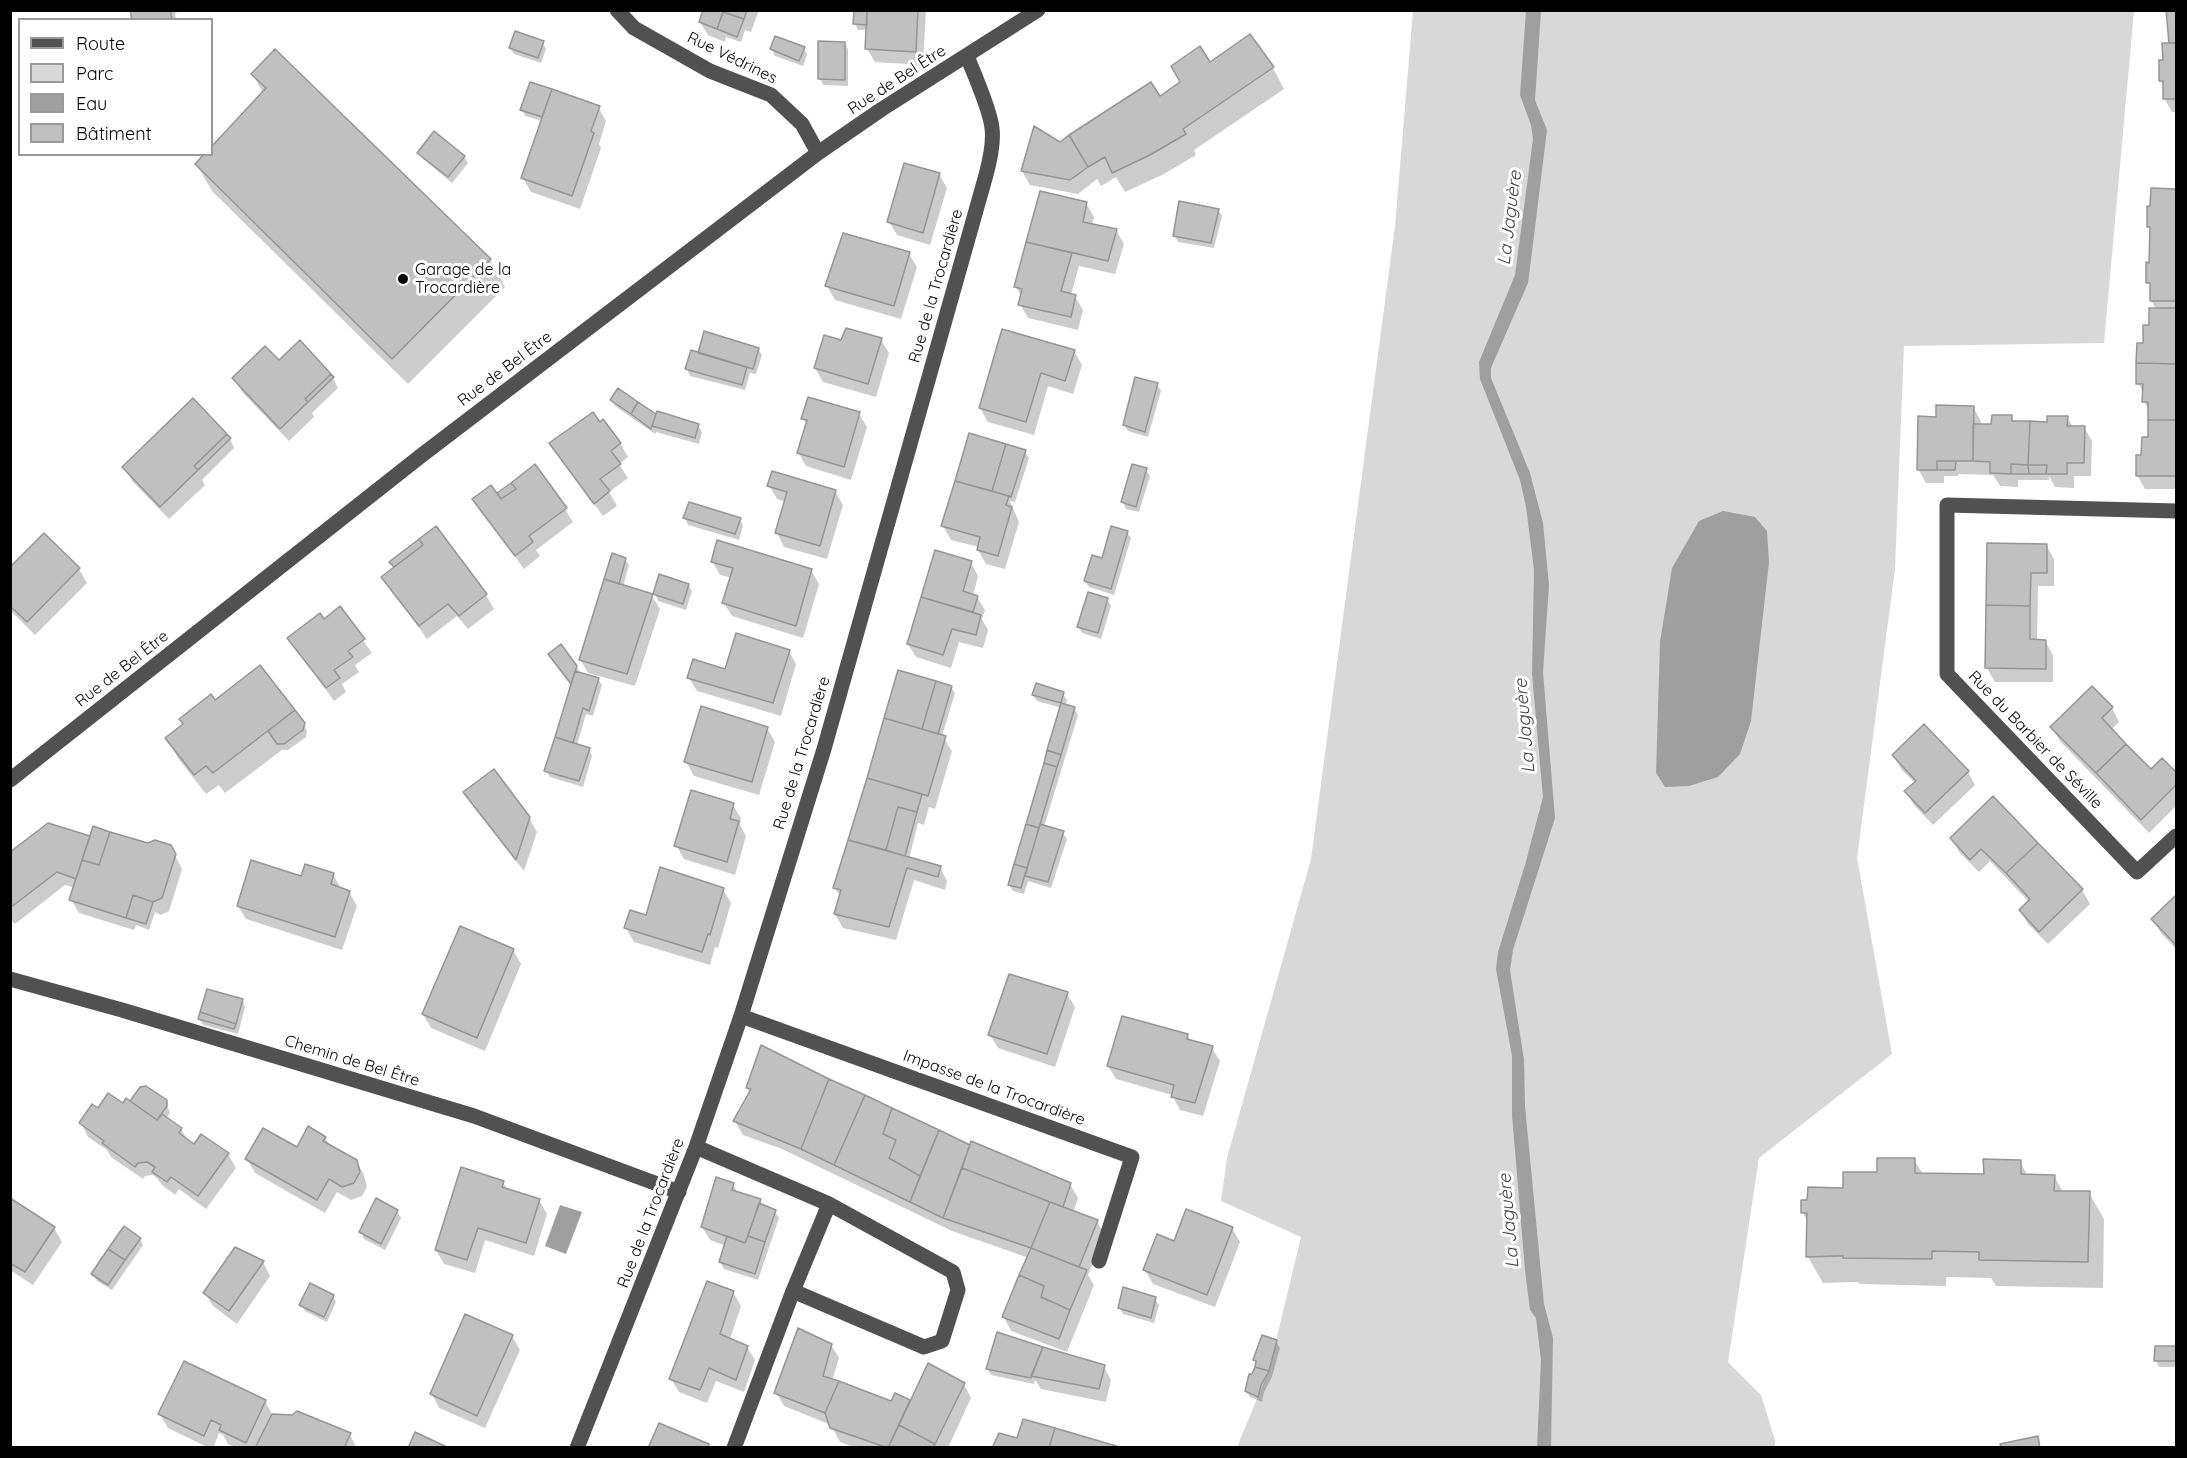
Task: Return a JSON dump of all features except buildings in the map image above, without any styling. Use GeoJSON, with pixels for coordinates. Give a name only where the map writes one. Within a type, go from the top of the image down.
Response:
{"type":"FeatureCollection","features":[{"type":"Feature","properties":{"kind":"street","name":"Rue Védrines"},"geometry":{"type":"LineString","coordinates":[[617,10],[634,28],[710,71],[771,95],[802,124],[818,153]]}},
{"type":"Feature","properties":{"kind":"street","name":"Rue de Bel Être"},"geometry":{"type":"LineString","coordinates":[[10,780],[422,455],[818,153],[882,109],[1038,10]]}},
{"type":"Feature","properties":{"kind":"street","name":"Rue de la Trocardière"},"geometry":{"type":"LineString","coordinates":[[577,1448],[679,1192],[741,1016],[824,749],[990,160],[992,128],[977,81],[966,56]]}},
{"type":"Feature","properties":{"kind":"street","name":"Rue du Barbier de Séville"},"geometry":{"type":"LineString","coordinates":[[2176,512],[1947,505],[1947,674],[2136,872],[2176,836]]}},
{"type":"Feature","properties":{"kind":"street","name":"Chemin de Bel Être"},"geometry":{"type":"LineString","coordinates":[[10,979],[474,1116],[679,1192]]}},
{"type":"Feature","properties":{"kind":"street","name":"Impasse de la Trocardière"},"geometry":{"type":"LineString","coordinates":[[741,1016],[1132,1157],[1099,1261]]}},
{"type":"Feature","properties":{"kind":"street"},"geometry":{"type":"LineString","coordinates":[[696,1147],[829,1204],[953,1272],[958,1290],[942,1341],[924,1347],[793,1291]]}},
{"type":"Feature","properties":{"kind":"street"},"geometry":{"type":"LineString","coordinates":[[734,1448],[793,1291],[829,1204]]}},
{"type":"Feature","properties":{"kind":"green space"},"geometry":{"type":"Polygon","coordinates":[[[1413,11],[2134,11],[2104,343],[1904,346],[1895,569],[1857,858],[1892,1054],[1759,1158],[1728,1362],[1761,1395],[1775,1440],[1775,1447],[1237,1447],[1269,1370],[1301,1237],[1221,1201],[1227,1158],[1311,859],[1395,226],[1413,11]]]}},
{"type":"Feature","properties":{"kind":"water"},"geometry":{"type":"Polygon","coordinates":[[[1526,11],[1541,11],[1535,100],[1547,130],[1528,283],[1491,368],[1491,378],[1530,473],[1543,523],[1549,585],[1543,672],[1555,818],[1513,950],[1510,970],[1524,1060],[1525,1106],[1544,1304],[1553,1338],[1551,1448],[1537,1447],[1541,1360],[1536,1318],[1530,1310],[1525,1270],[1512,1115],[1512,1056],[1496,969],[1498,952],[1543,797],[1532,674],[1534,570],[1520,480],[1480,379],[1479,362],[1515,275],[1533,139],[1531,125],[1520,95],[1526,11]]]}},
{"type":"Feature","properties":{"kind":"water"},"geometry":{"type":"Polygon","coordinates":[[[1723,511],[1755,517],[1767,531],[1769,562],[1751,721],[1740,754],[1718,777],[1689,786],[1665,787],[1656,773],[1660,642],[1672,568],[1699,521],[1723,511]]]}},
{"type":"Feature","properties":{"kind":"water"},"geometry":{"type":"Polygon","coordinates":[[[560,1205],[582,1212],[566,1254],[545,1246],[560,1205]]]}},
{"type":"Feature","properties":{"kind":"place","name":"Garage de la Trocardière"},"geometry":{"type":"Point","coordinates":[403,279]}},
{"type":"Feature","properties":{"kind":"water label","name":"La Jaguère"},"geometry":{"type":"Point","coordinates":[1510,218]}},
{"type":"Feature","properties":{"kind":"water label","name":"La Jaguère"},"geometry":{"type":"Point","coordinates":[1525,726]}},
{"type":"Feature","properties":{"kind":"water label","name":"La Jaguère"},"geometry":{"type":"Point","coordinates":[1509,1221]}}]}
